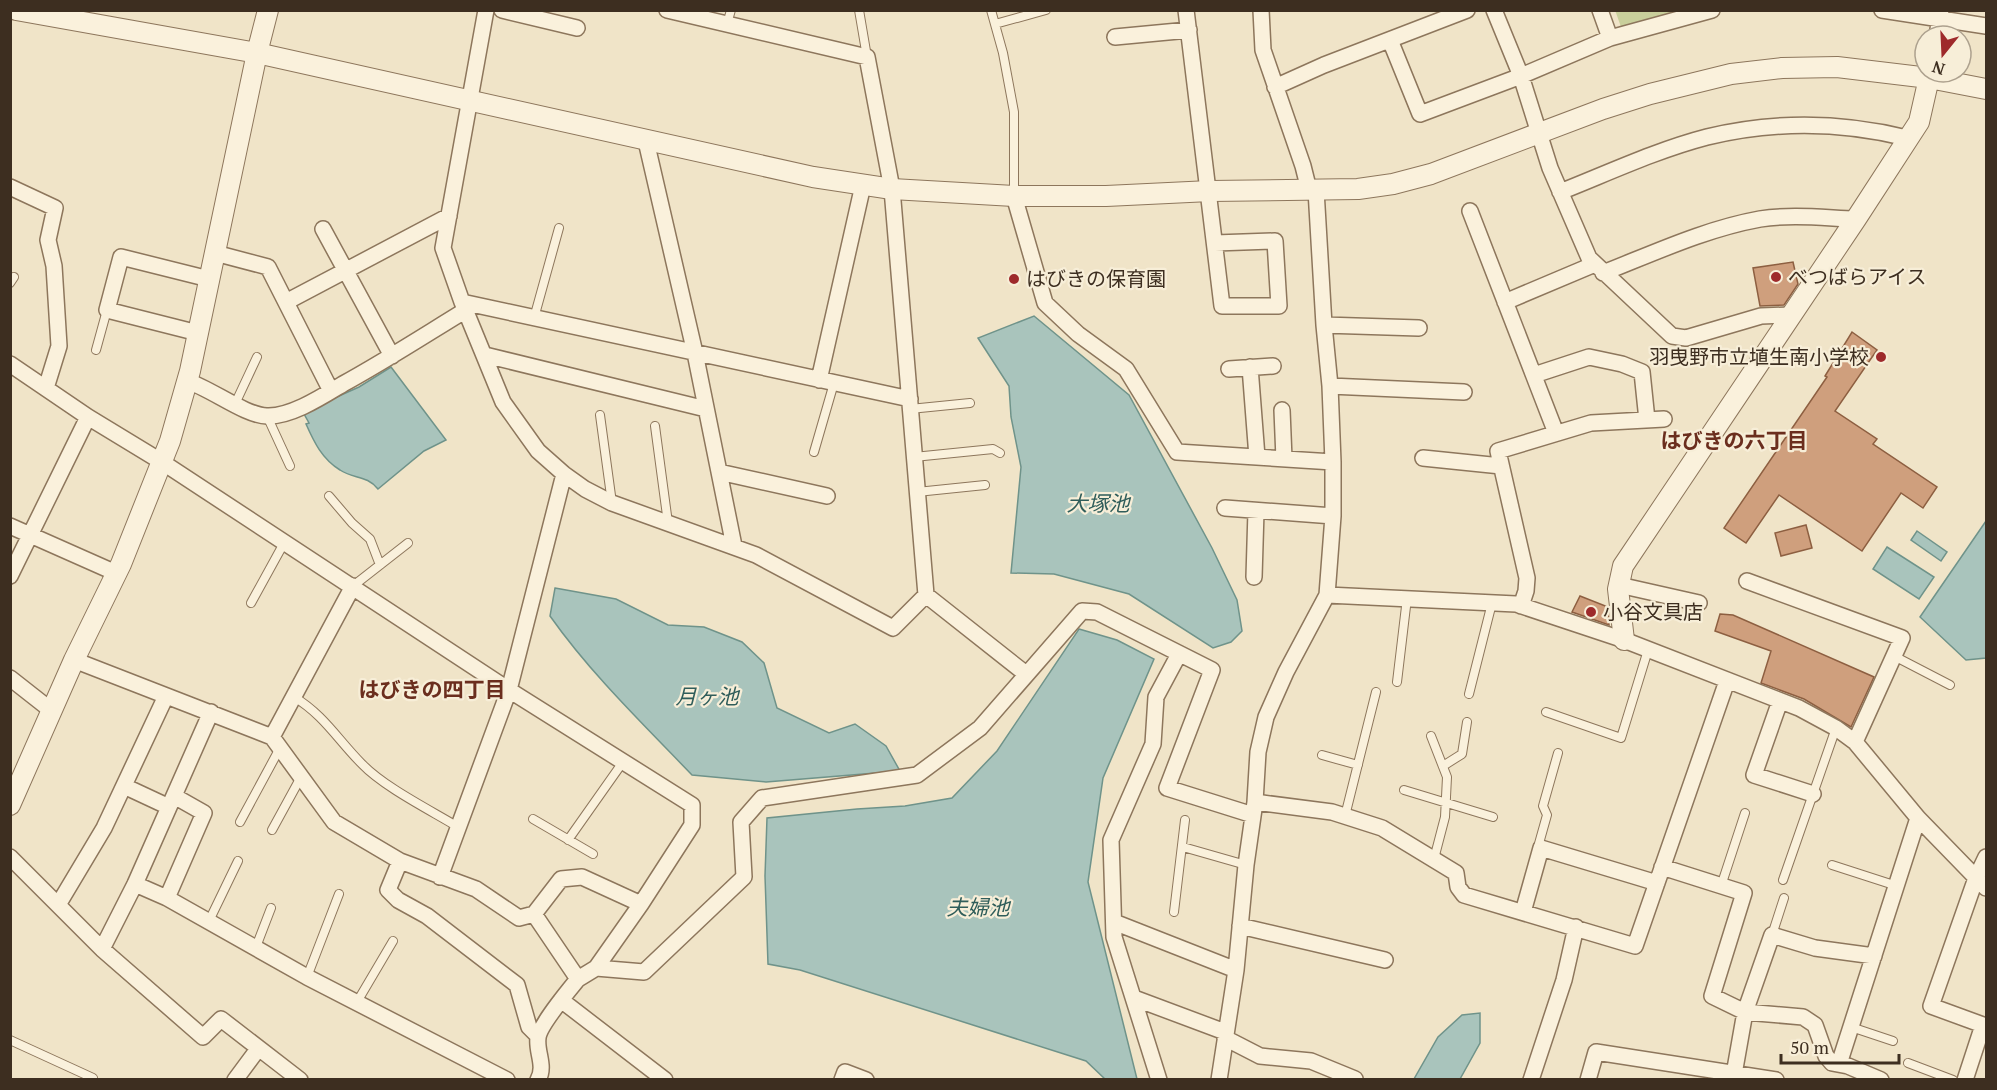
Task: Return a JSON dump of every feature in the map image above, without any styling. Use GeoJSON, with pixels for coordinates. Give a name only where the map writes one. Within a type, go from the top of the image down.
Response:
{"type":"FeatureCollection","features":[{"type":"Feature","properties":{"kind":"street"},"geometry":{"type":"LineString","coordinates":[[16,10],[100,18],[813,177],[892,189],[1014,196],[1106,196],[1210,191],[1358,189],[1393,184],[1431,174],[1650,94],[1731,74],[1782,68],[1838,67],[1913,74]]}},
{"type":"Feature","properties":{"kind":"street"},"geometry":{"type":"LineString","coordinates":[[10,805],[16,780],[52,711],[116,573],[162,462],[187,381],[268,10]]}},
{"type":"Feature","properties":{"kind":"street"},"geometry":{"type":"LineString","coordinates":[[486,10],[443,248],[503,402],[538,451],[585,489],[612,503],[756,555],[892,628],[926,595]]}},
{"type":"Feature","properties":{"kind":"street"},"geometry":{"type":"LineString","coordinates":[[502,10],[577,27]]}},
{"type":"Feature","properties":{"kind":"street"},"geometry":{"type":"LineString","coordinates":[[667,10],[728,17],[867,57],[892,189],[926,595],[1026,674]]}},
{"type":"Feature","properties":{"kind":"street"},"geometry":{"type":"LineString","coordinates":[[1186,10],[1210,191],[1215,243],[1222,306],[1279,306],[1275,241],[1215,243]]}},
{"type":"Feature","properties":{"kind":"street"},"geometry":{"type":"LineString","coordinates":[[1219,1080],[1236,970],[1258,752],[1266,717],[1286,672],[1327,595],[1333,516],[1330,386],[1312,190],[1263,50],[1261,10]]}},
{"type":"Feature","properties":{"kind":"street"},"geometry":{"type":"LineString","coordinates":[[1275,87],[1324,65],[1467,10]]}},
{"type":"Feature","properties":{"kind":"street"},"geometry":{"type":"LineString","coordinates":[[1494,10],[1521,76],[1560,192],[1588,258],[1672,336],[1686,338],[1761,315],[1791,315]]}},
{"type":"Feature","properties":{"kind":"street"},"geometry":{"type":"LineString","coordinates":[[1600,10],[1610,38]]}},
{"type":"Feature","properties":{"kind":"street"},"geometry":{"type":"LineString","coordinates":[[1390,40],[1420,114],[1521,76],[1610,38],[1712,10]]}},
{"type":"Feature","properties":{"kind":"street"},"geometry":{"type":"LineString","coordinates":[[1882,10],[1941,15],[1986,26]]}},
{"type":"Feature","properties":{"kind":"street"},"geometry":{"type":"LineString","coordinates":[[1115,37],[1189,30]]}},
{"type":"Feature","properties":{"kind":"street"},"geometry":{"type":"LineString","coordinates":[[1624,640],[1618,585],[1623,566],[1919,122],[1928,84]]}},
{"type":"Feature","properties":{"kind":"street"},"geometry":{"type":"LineString","coordinates":[[1966,84],[1986,89]]}},
{"type":"Feature","properties":{"kind":"street"},"geometry":{"type":"LineString","coordinates":[[1560,192],[1670,149],[1707,137],[1742,131],[1779,126],[1825,126],[1872,130],[1907,138]]}},
{"type":"Feature","properties":{"kind":"street"},"geometry":{"type":"LineString","coordinates":[[646,141],[695,353],[734,546]]}},
{"type":"Feature","properties":{"kind":"street"},"geometry":{"type":"LineString","coordinates":[[826,381],[863,184]]}},
{"type":"Feature","properties":{"kind":"street"},"geometry":{"type":"LineString","coordinates":[[10,187],[55,208],[48,240],[54,266],[59,346],[46,388]]}},
{"type":"Feature","properties":{"kind":"street"},"geometry":{"type":"LineString","coordinates":[[1014,196],[1045,303],[1078,334],[1126,369],[1177,452],[1333,462]]}},
{"type":"Feature","properties":{"kind":"street"},"geometry":{"type":"LineString","coordinates":[[1470,211],[1556,434]]}},
{"type":"Feature","properties":{"kind":"street"},"geometry":{"type":"LineString","coordinates":[[286,302],[449,216]]}},
{"type":"Feature","properties":{"kind":"street"},"geometry":{"type":"LineString","coordinates":[[1505,302],[1718,228],[1751,221],[1798,216],[1856,219]]}},
{"type":"Feature","properties":{"kind":"street"},"geometry":{"type":"LineString","coordinates":[[323,229],[392,356]]}},
{"type":"Feature","properties":{"kind":"street"},"geometry":{"type":"LineString","coordinates":[[214,253],[268,267],[331,391]]}},
{"type":"Feature","properties":{"kind":"street"},"geometry":{"type":"LineString","coordinates":[[198,333],[107,310],[121,257],[209,279]]}},
{"type":"Feature","properties":{"kind":"street"},"geometry":{"type":"LineString","coordinates":[[187,381],[202,386],[251,413],[267,416],[281,414],[310,403],[392,356],[464,306],[534,318],[826,381],[910,404]]}},
{"type":"Feature","properties":{"kind":"street"},"geometry":{"type":"LineString","coordinates":[[1324,325],[1419,328]]}},
{"type":"Feature","properties":{"kind":"street"},"geometry":{"type":"LineString","coordinates":[[485,355],[706,410]]}},
{"type":"Feature","properties":{"kind":"street"},"geometry":{"type":"LineString","coordinates":[[1534,375],[1588,357],[1622,364],[1642,372],[1647,420]]}},
{"type":"Feature","properties":{"kind":"street"},"geometry":{"type":"LineString","coordinates":[[10,364],[509,690],[692,806],[692,825],[641,904],[596,968],[578,979],[561,1000],[538,1036]]}},
{"type":"Feature","properties":{"kind":"street"},"geometry":{"type":"LineString","coordinates":[[1229,369],[1273,366]]}},
{"type":"Feature","properties":{"kind":"street"},"geometry":{"type":"LineString","coordinates":[[1250,368],[1257,457]]}},
{"type":"Feature","properties":{"kind":"street"},"geometry":{"type":"LineString","coordinates":[[1330,386],[1464,392]]}},
{"type":"Feature","properties":{"kind":"street"},"geometry":{"type":"LineString","coordinates":[[1282,410],[1284,459]]}},
{"type":"Feature","properties":{"kind":"street"},"geometry":{"type":"LineString","coordinates":[[10,576],[88,417]]}},
{"type":"Feature","properties":{"kind":"street"},"geometry":{"type":"LineString","coordinates":[[1521,606],[1527,578],[1498,451],[1591,423],[1664,419]]}},
{"type":"Feature","properties":{"kind":"street"},"geometry":{"type":"LineString","coordinates":[[1423,458],[1501,465]]}},
{"type":"Feature","properties":{"kind":"street"},"geometry":{"type":"LineString","coordinates":[[719,472],[827,496]]}},
{"type":"Feature","properties":{"kind":"street"},"geometry":{"type":"LineString","coordinates":[[440,877],[509,690],[564,474]]}},
{"type":"Feature","properties":{"kind":"street"},"geometry":{"type":"LineString","coordinates":[[1226,508],[1333,516]]}},
{"type":"Feature","properties":{"kind":"street"},"geometry":{"type":"LineString","coordinates":[[1254,577],[1256,511]]}},
{"type":"Feature","properties":{"kind":"street"},"geometry":{"type":"LineString","coordinates":[[10,526],[116,573]]}},
{"type":"Feature","properties":{"kind":"street"},"geometry":{"type":"LineString","coordinates":[[1747,581],[1902,638],[1855,742]]}},
{"type":"Feature","properties":{"kind":"street"},"geometry":{"type":"LineString","coordinates":[[1618,585],[1700,603]]}},
{"type":"Feature","properties":{"kind":"street"},"geometry":{"type":"LineString","coordinates":[[276,742],[294,697],[353,586]]}},
{"type":"Feature","properties":{"kind":"street"},"geometry":{"type":"LineString","coordinates":[[1327,595],[1521,606],[1624,640],[1799,708],[1836,728],[1855,742],[1918,819],[1981,883]]}},
{"type":"Feature","properties":{"kind":"street"},"geometry":{"type":"LineString","coordinates":[[596,968],[644,972],[744,878],[741,822],[762,798],[917,775],[980,728],[1082,611],[1097,612],[1212,670],[1167,788],[1254,808],[1332,812],[1382,828],[1456,873],[1458,887],[1464,895],[1635,946],[1727,681]]}},
{"type":"Feature","properties":{"kind":"street"},"geometry":{"type":"LineString","coordinates":[[1159,1080],[1114,936],[1111,840],[1154,744],[1156,697],[1179,654]]}},
{"type":"Feature","properties":{"kind":"street"},"geometry":{"type":"LineString","coordinates":[[74,660],[211,712],[276,742],[334,822],[400,861],[476,889],[519,918],[534,914],[561,879],[582,877],[641,904]]}},
{"type":"Feature","properties":{"kind":"street"},"geometry":{"type":"LineString","coordinates":[[10,678],[52,711]]}},
{"type":"Feature","properties":{"kind":"street"},"geometry":{"type":"LineString","coordinates":[[58,905],[104,828],[166,696]]}},
{"type":"Feature","properties":{"kind":"street"},"geometry":{"type":"LineString","coordinates":[[1780,701],[1754,775],[1813,794]]}},
{"type":"Feature","properties":{"kind":"street"},"geometry":{"type":"LineString","coordinates":[[102,949],[135,884],[211,712]]}},
{"type":"Feature","properties":{"kind":"street"},"geometry":{"type":"LineString","coordinates":[[124,786],[204,813],[167,898]]}},
{"type":"Feature","properties":{"kind":"street"},"geometry":{"type":"LineString","coordinates":[[1839,1064],[1918,819]]}},
{"type":"Feature","properties":{"kind":"street"},"geometry":{"type":"LineString","coordinates":[[1523,912],[1541,848],[1657,883]]}},
{"type":"Feature","properties":{"kind":"street"},"geometry":{"type":"LineString","coordinates":[[1965,1080],[1983,1025],[1930,1006],[1981,883],[1986,857]]}},
{"type":"Feature","properties":{"kind":"street"},"geometry":{"type":"LineString","coordinates":[[10,858],[102,949],[203,1037],[221,1019],[300,1080]]}},
{"type":"Feature","properties":{"kind":"street"},"geometry":{"type":"LineString","coordinates":[[400,861],[388,890],[398,900],[427,916],[517,985],[529,1026],[538,1036],[542,1073],[538,1080]]}},
{"type":"Feature","properties":{"kind":"street"},"geometry":{"type":"LineString","coordinates":[[1662,867],[1744,893],[1712,996],[1745,1012],[1803,1017],[1815,1025],[1826,1056],[1832,1063],[1872,1074],[1881,1080]]}},
{"type":"Feature","properties":{"kind":"street"},"geometry":{"type":"LineString","coordinates":[[135,884],[167,898],[307,977],[507,1080]]}},
{"type":"Feature","properties":{"kind":"street"},"geometry":{"type":"LineString","coordinates":[[534,914],[578,979]]}},
{"type":"Feature","properties":{"kind":"street"},"geometry":{"type":"LineString","coordinates":[[1114,922],[1236,970]]}},
{"type":"Feature","properties":{"kind":"street"},"geometry":{"type":"LineString","coordinates":[[1240,926],[1385,960]]}},
{"type":"Feature","properties":{"kind":"street"},"geometry":{"type":"LineString","coordinates":[[1531,1080],[1564,980],[1576,927]]}},
{"type":"Feature","properties":{"kind":"street"},"geometry":{"type":"LineString","coordinates":[[1734,1076],[1745,1012],[1772,935],[1815,948],[1874,956]]}},
{"type":"Feature","properties":{"kind":"street"},"geometry":{"type":"LineString","coordinates":[[1134,998],[1225,1035],[1260,1056],[1311,1061],[1355,1079]]}},
{"type":"Feature","properties":{"kind":"street"},"geometry":{"type":"LineString","coordinates":[[561,1000],[665,1080]]}},
{"type":"Feature","properties":{"kind":"street"},"geometry":{"type":"LineString","coordinates":[[235,1080],[258,1049]]}},
{"type":"Feature","properties":{"kind":"street"},"geometry":{"type":"LineString","coordinates":[[1588,1080],[1596,1052],[1734,1076],[1776,1080]]}},
{"type":"Feature","properties":{"kind":"street"},"geometry":{"type":"LineString","coordinates":[[842,1080],[845,1072],[866,1080]]}},
{"type":"Feature","properties":{"kind":"lane"},"geometry":{"type":"LineString","coordinates":[[859,10],[867,57]]}},
{"type":"Feature","properties":{"kind":"lane"},"geometry":{"type":"LineString","coordinates":[[991,10],[1003,53],[1014,112],[1014,196]]}},
{"type":"Feature","properties":{"kind":"lane"},"geometry":{"type":"LineString","coordinates":[[995,24],[1046,10]]}},
{"type":"Feature","properties":{"kind":"lane"},"geometry":{"type":"LineString","coordinates":[[534,318],[559,228]]}},
{"type":"Feature","properties":{"kind":"lane"},"geometry":{"type":"LineString","coordinates":[[96,350],[107,310]]}},
{"type":"Feature","properties":{"kind":"lane"},"geometry":{"type":"LineString","coordinates":[[236,404],[257,357]]}},
{"type":"Feature","properties":{"kind":"lane"},"geometry":{"type":"LineString","coordinates":[[814,452],[826,381]]}},
{"type":"Feature","properties":{"kind":"lane"},"geometry":{"type":"LineString","coordinates":[[910,404],[970,403]]}},
{"type":"Feature","properties":{"kind":"lane"},"geometry":{"type":"LineString","coordinates":[[600,415],[612,503]]}},
{"type":"Feature","properties":{"kind":"lane"},"geometry":{"type":"LineString","coordinates":[[267,416],[290,466]]}},
{"type":"Feature","properties":{"kind":"lane"},"geometry":{"type":"LineString","coordinates":[[655,426],[668,523]]}},
{"type":"Feature","properties":{"kind":"lane"},"geometry":{"type":"LineString","coordinates":[[914,457],[993,449],[1000,453]]}},
{"type":"Feature","properties":{"kind":"lane"},"geometry":{"type":"LineString","coordinates":[[917,492],[985,485]]}},
{"type":"Feature","properties":{"kind":"lane"},"geometry":{"type":"LineString","coordinates":[[329,496],[370,538],[380,565]]}},
{"type":"Feature","properties":{"kind":"lane"},"geometry":{"type":"LineString","coordinates":[[251,603],[284,543]]}},
{"type":"Feature","properties":{"kind":"lane"},"geometry":{"type":"LineString","coordinates":[[353,586],[408,543]]}},
{"type":"Feature","properties":{"kind":"lane"},"geometry":{"type":"LineString","coordinates":[[1397,682],[1407,598]]}},
{"type":"Feature","properties":{"kind":"lane"},"geometry":{"type":"LineString","coordinates":[[1469,694],[1492,603]]}},
{"type":"Feature","properties":{"kind":"lane"},"geometry":{"type":"LineString","coordinates":[[1546,712],[1621,738],[1648,650]]}},
{"type":"Feature","properties":{"kind":"lane"},"geometry":{"type":"LineString","coordinates":[[1894,656],[1950,685]]}},
{"type":"Feature","properties":{"kind":"lane"},"geometry":{"type":"LineString","coordinates":[[1345,816],[1376,692]]}},
{"type":"Feature","properties":{"kind":"lane"},"geometry":{"type":"LineString","coordinates":[[294,697],[307,705],[328,724],[363,765],[385,782],[458,827]]}},
{"type":"Feature","properties":{"kind":"lane"},"geometry":{"type":"LineString","coordinates":[[1443,766],[1462,754],[1467,722]]}},
{"type":"Feature","properties":{"kind":"lane"},"geometry":{"type":"LineString","coordinates":[[1783,880],[1836,728]]}},
{"type":"Feature","properties":{"kind":"lane"},"geometry":{"type":"LineString","coordinates":[[1431,736],[1447,777],[1447,803],[1434,860]]}},
{"type":"Feature","properties":{"kind":"lane"},"geometry":{"type":"LineString","coordinates":[[240,822],[276,742]]}},
{"type":"Feature","properties":{"kind":"lane"},"geometry":{"type":"LineString","coordinates":[[1541,848],[1538,848],[1547,815],[1544,806],[1558,753]]}},
{"type":"Feature","properties":{"kind":"lane"},"geometry":{"type":"LineString","coordinates":[[1322,755],[1358,765]]}},
{"type":"Feature","properties":{"kind":"lane"},"geometry":{"type":"LineString","coordinates":[[568,840],[623,762]]}},
{"type":"Feature","properties":{"kind":"lane"},"geometry":{"type":"LineString","coordinates":[[272,830],[301,777]]}},
{"type":"Feature","properties":{"kind":"lane"},"geometry":{"type":"LineString","coordinates":[[1404,790],[1493,817]]}},
{"type":"Feature","properties":{"kind":"lane"},"geometry":{"type":"LineString","coordinates":[[1722,886],[1745,813]]}},
{"type":"Feature","properties":{"kind":"lane"},"geometry":{"type":"LineString","coordinates":[[533,819],[593,854]]}},
{"type":"Feature","properties":{"kind":"lane"},"geometry":{"type":"LineString","coordinates":[[1174,912],[1185,820]]}},
{"type":"Feature","properties":{"kind":"lane"},"geometry":{"type":"LineString","coordinates":[[1183,847],[1246,866]]}},
{"type":"Feature","properties":{"kind":"lane"},"geometry":{"type":"LineString","coordinates":[[209,921],[238,861]]}},
{"type":"Feature","properties":{"kind":"lane"},"geometry":{"type":"LineString","coordinates":[[1832,865],[1897,886]]}},
{"type":"Feature","properties":{"kind":"lane"},"geometry":{"type":"LineString","coordinates":[[307,977],[339,894]]}},
{"type":"Feature","properties":{"kind":"lane"},"geometry":{"type":"LineString","coordinates":[[1772,935],[1784,898]]}},
{"type":"Feature","properties":{"kind":"lane"},"geometry":{"type":"LineString","coordinates":[[256,948],[271,908]]}},
{"type":"Feature","properties":{"kind":"lane"},"geometry":{"type":"LineString","coordinates":[[357,1002],[393,941]]}},
{"type":"Feature","properties":{"kind":"lane"},"geometry":{"type":"LineString","coordinates":[[1851,1027],[1893,1041]]}},
{"type":"Feature","properties":{"kind":"lane"},"geometry":{"type":"LineString","coordinates":[[10,1040],[93,1078]]}},
{"type":"Feature","properties":{"kind":"lane"},"geometry":{"type":"LineString","coordinates":[[1908,1063],[1953,1080]]}},
{"type":"Feature","properties":{"kind":"green space"},"geometry":{"type":"Polygon","coordinates":[[[1615,10],[1684,11],[1621,27],[1615,10]]]}},
{"type":"Feature","properties":{"kind":"water","name":"大塚池"},"geometry":{"type":"Polygon","coordinates":[[[1034,316],[1129,395],[1212,548],[1237,600],[1242,631],[1231,642],[1213,648],[1129,594],[1054,574],[1011,573],[1021,467],[1011,417],[1009,386],[978,338],[1034,316]]]}},
{"type":"Feature","properties":{"kind":"water"},"geometry":{"type":"Polygon","coordinates":[[[391,367],[446,440],[424,451],[378,489],[369,481],[345,473],[328,461],[312,437],[306,424],[309,423],[303,412],[359,387],[391,367]]]}},
{"type":"Feature","properties":{"kind":"water"},"geometry":{"type":"Polygon","coordinates":[[[1986,521],[1986,658],[1966,660],[1920,617],[1986,521]]]}},
{"type":"Feature","properties":{"kind":"water"},"geometry":{"type":"Polygon","coordinates":[[[1917,531],[1947,552],[1941,561],[1911,540],[1917,531]]]}},
{"type":"Feature","properties":{"kind":"water"},"geometry":{"type":"Polygon","coordinates":[[[1887,547],[1934,577],[1919,599],[1873,569],[1887,547]]]}},
{"type":"Feature","properties":{"kind":"water","name":"月ヶ池"},"geometry":{"type":"Polygon","coordinates":[[[555,588],[616,599],[668,625],[704,627],[742,642],[764,663],[777,708],[829,733],[855,724],[886,746],[900,771],[766,782],[692,775],[600,678],[550,616],[555,588]]]}},
{"type":"Feature","properties":{"kind":"water","name":"夫婦池"},"geometry":{"type":"Polygon","coordinates":[[[1079,629],[1117,640],[1154,659],[1103,778],[1088,882],[1137,1079],[1105,1079],[1086,1061],[800,970],[768,964],[765,876],[767,818],[905,806],[952,798],[997,751],[1079,629]]]}},
{"type":"Feature","properties":{"kind":"water"},"geometry":{"type":"Polygon","coordinates":[[[1480,1013],[1480,1043],[1460,1079],[1414,1079],[1438,1037],[1462,1015],[1480,1013]]]}},
{"type":"Feature","properties":{"kind":"building","name":"べつばらアイス"},"geometry":{"type":"Polygon","coordinates":[[[1793,262],[1798,284],[1784,305],[1760,306],[1753,268],[1793,262]]]}},
{"type":"Feature","properties":{"kind":"building"},"geometry":{"type":"Polygon","coordinates":[[[1852,332],[1877,350],[1835,411],[1877,439],[1873,444],[1937,487],[1923,508],[1901,493],[1862,551],[1779,495],[1746,543],[1724,528],[1827,377],[1825,376],[1852,332]]]}},
{"type":"Feature","properties":{"kind":"building"},"geometry":{"type":"Polygon","coordinates":[[[1806,525],[1812,548],[1781,556],[1775,533],[1806,525]]]}},
{"type":"Feature","properties":{"kind":"building","name":"小谷文具店"},"geometry":{"type":"Polygon","coordinates":[[[1580,596],[1608,607],[1609,625],[1572,612],[1580,596]]]}},
{"type":"Feature","properties":{"kind":"building"},"geometry":{"type":"Polygon","coordinates":[[[1720,614],[1733,615],[1874,677],[1851,727],[1804,699],[1761,683],[1771,651],[1715,631],[1720,614]]]}},
{"type":"Feature","properties":{"kind":"place","name":"べつばらアイス"},"geometry":{"type":"Point","coordinates":[1776,277]}},
{"type":"Feature","properties":{"kind":"place","name":"はびきの保育園"},"geometry":{"type":"Point","coordinates":[1014,279]}},
{"type":"Feature","properties":{"kind":"place","name":"羽曳野市立埴生南小学校"},"geometry":{"type":"Point","coordinates":[1881,357]}},
{"type":"Feature","properties":{"kind":"place","name":"小谷文具店"},"geometry":{"type":"Point","coordinates":[1591,612]}},
{"type":"Feature","properties":{"kind":"district","name":"はびきの六丁目"},"geometry":{"type":"Point","coordinates":[1734,441]}},
{"type":"Feature","properties":{"kind":"district","name":"はびきの四丁目"},"geometry":{"type":"Point","coordinates":[432,690]}}]}
